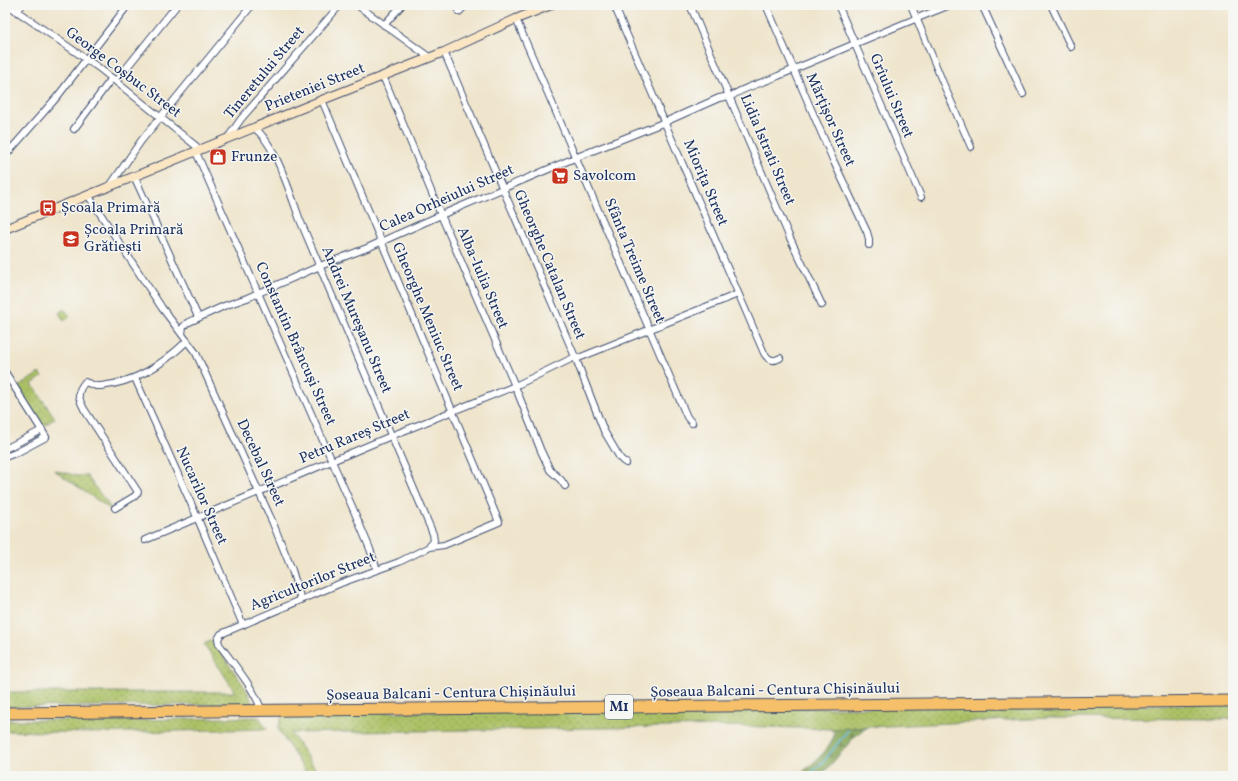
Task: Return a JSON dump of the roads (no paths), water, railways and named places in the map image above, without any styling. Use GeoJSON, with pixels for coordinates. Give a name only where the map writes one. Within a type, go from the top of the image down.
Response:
{"type":"FeatureCollection","features":[{"type":"Feature","properties":{"kind":"highway","name":"Șoseaua Balcani - Centura Chișinăului"},"geometry":{"type":"LineString","coordinates":[[5,714],[1233,702]]}},
{"type":"Feature","properties":{"kind":"street","name":"George Coșbuc Street"},"geometry":{"type":"LineString","coordinates":[[8,5],[114,80],[199,151]]}},
{"type":"Feature","properties":{"kind":"street"},"geometry":{"type":"LineString","coordinates":[[17,12],[22,5]]}},
{"type":"Feature","properties":{"kind":"street"},"geometry":{"type":"LineString","coordinates":[[5,156],[57,97],[128,5]]}},
{"type":"Feature","properties":{"kind":"street"},"geometry":{"type":"LineString","coordinates":[[74,129],[177,5]]}},
{"type":"Feature","properties":{"kind":"street"},"geometry":{"type":"LineString","coordinates":[[110,186],[125,162],[160,117],[252,5]]}},
{"type":"Feature","properties":{"kind":"street","name":"Tineretului Street"},"geometry":{"type":"LineString","coordinates":[[226,140],[241,120],[340,5]]}},
{"type":"Feature","properties":{"kind":"street"},"geometry":{"type":"LineString","coordinates":[[357,5],[429,57]]}},
{"type":"Feature","properties":{"kind":"street"},"geometry":{"type":"LineString","coordinates":[[384,25],[402,5]]}},
{"type":"Feature","properties":{"kind":"street"},"geometry":{"type":"LineString","coordinates":[[459,12],[466,5]]}},
{"type":"Feature","properties":{"kind":"street","name":"Prieteniei Street"},"geometry":{"type":"LineString","coordinates":[[5,229],[444,52],[540,7],[551,5]]}},
{"type":"Feature","properties":{"kind":"street","name":"Miorița Street"},"geometry":{"type":"LineString","coordinates":[[614,5],[764,353],[769,359],[773,360],[780,358]]}},
{"type":"Feature","properties":{"kind":"street","name":"Lidia Istrati Street"},"geometry":{"type":"LineString","coordinates":[[690,5],[789,236],[822,305]]}},
{"type":"Feature","properties":{"kind":"street","name":"Mărțișor Street"},"geometry":{"type":"LineString","coordinates":[[766,5],[852,203],[867,232],[869,245]]}},
{"type":"Feature","properties":{"kind":"street","name":"Grîului Street"},"geometry":{"type":"LineString","coordinates":[[838,5],[921,197]]}},
{"type":"Feature","properties":{"kind":"street"},"geometry":{"type":"LineString","coordinates":[[911,5],[971,147]]}},
{"type":"Feature","properties":{"kind":"street","name":"Calea Orheiului Street"},"geometry":{"type":"LineString","coordinates":[[182,334],[183,327],[198,317],[382,242],[441,215],[719,98],[730,96],[854,43],[950,5]]}},
{"type":"Feature","properties":{"kind":"street"},"geometry":{"type":"LineString","coordinates":[[982,5],[1023,94]]}},
{"type":"Feature","properties":{"kind":"street"},"geometry":{"type":"LineString","coordinates":[[1051,5],[1071,47]]}},
{"type":"Feature","properties":{"kind":"street","name":"Sfânta Treime Street"},"geometry":{"type":"LineString","coordinates":[[516,19],[577,157],[613,246],[687,417],[692,423]]}},
{"type":"Feature","properties":{"kind":"street","name":"Gheorghe Catalan Street"},"geometry":{"type":"LineString","coordinates":[[444,52],[575,358],[604,431],[620,458],[626,463]]}},
{"type":"Feature","properties":{"kind":"street","name":"Alba-Iulia Street"},"geometry":{"type":"LineString","coordinates":[[383,76],[515,386],[541,451],[550,470],[562,480],[565,486]]}},
{"type":"Feature","properties":{"kind":"street","name":"Gheorghe Meniuc Street"},"geometry":{"type":"LineString","coordinates":[[322,100],[499,522]]}},
{"type":"Feature","properties":{"kind":"street","name":"Andrei Mureșanu Street"},"geometry":{"type":"LineString","coordinates":[[254,128],[260,132],[269,144],[434,537],[434,542],[429,547]]}},
{"type":"Feature","properties":{"kind":"street","name":"Constantin Brâncuși Street"},"geometry":{"type":"LineString","coordinates":[[199,151],[258,293],[370,549],[377,570]]}},
{"type":"Feature","properties":{"kind":"street"},"geometry":{"type":"LineString","coordinates":[[134,176],[198,317]]}},
{"type":"Feature","properties":{"kind":"street"},"geometry":{"type":"LineString","coordinates":[[88,195],[147,285],[187,341],[170,356],[135,378],[101,386],[90,385],[85,382],[80,388],[78,395],[79,400],[138,492],[135,496],[115,508]]}},
{"type":"Feature","properties":{"kind":"street","name":"Petru Rareș Street"},"geometry":{"type":"LineString","coordinates":[[145,540],[258,491],[515,386],[575,358],[738,294]]}},
{"type":"Feature","properties":{"kind":"street","name":"Decebal Street"},"geometry":{"type":"LineString","coordinates":[[187,341],[196,353],[209,379],[278,535],[298,587],[301,600]]}},
{"type":"Feature","properties":{"kind":"street"},"geometry":{"type":"LineString","coordinates":[[5,372],[46,436],[18,452],[5,457]]}},
{"type":"Feature","properties":{"kind":"street","name":"Nucarilor Street"},"geometry":{"type":"LineString","coordinates":[[135,378],[243,625]]}},
{"type":"Feature","properties":{"kind":"street"},"geometry":{"type":"LineString","coordinates":[[5,449],[42,430]]}},
{"type":"Feature","properties":{"kind":"street","name":"Agricultorilor Street"},"geometry":{"type":"LineString","coordinates":[[262,711],[252,690],[219,644],[218,639],[221,634],[301,600],[399,562],[429,547],[444,545],[499,522]]}},
{"type":"Feature","properties":{"kind":"waterway"},"geometry":{"type":"LineString","coordinates":[[807,776],[824,761],[848,730]]}},
{"type":"Feature","properties":{"kind":"place","name":"Frunze"},"geometry":{"type":"Point","coordinates":[218,157]}},
{"type":"Feature","properties":{"kind":"place","name":"Savolcom"},"geometry":{"type":"Point","coordinates":[560,176]}},
{"type":"Feature","properties":{"kind":"place","name":"Școala Primară"},"geometry":{"type":"Point","coordinates":[48,208]}},
{"type":"Feature","properties":{"kind":"place","name":"Școala Primară Grătiești"},"geometry":{"type":"Point","coordinates":[71,239]}}]}
